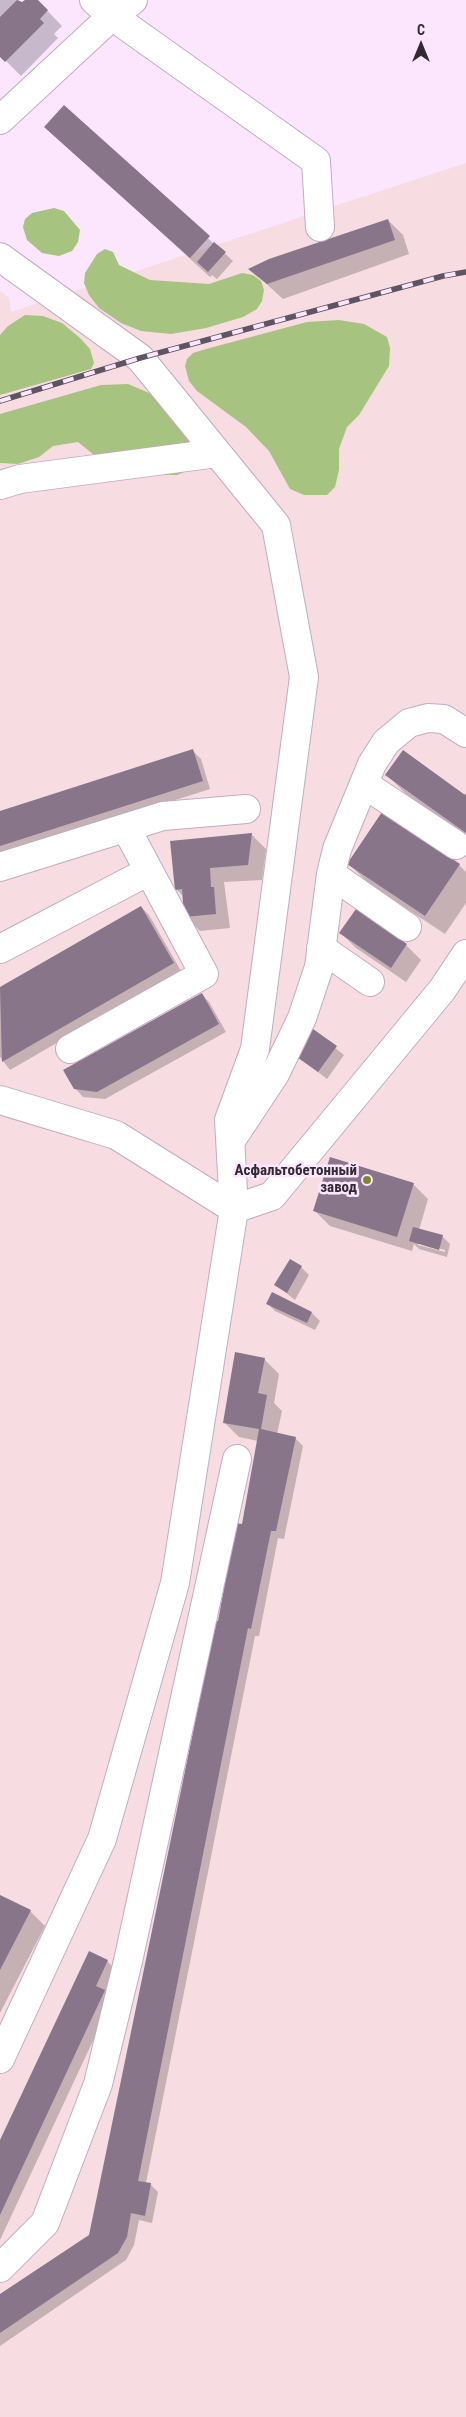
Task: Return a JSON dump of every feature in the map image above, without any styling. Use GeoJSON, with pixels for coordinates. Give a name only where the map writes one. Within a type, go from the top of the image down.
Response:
{"type":"FeatureCollection","features":[{"type":"Feature","properties":{"kind":"lane"},"geometry":{"type":"LineString","coordinates":[[0,120],[113,5],[316,161],[320,227]]}},
{"type":"Feature","properties":{"kind":"lane"},"geometry":{"type":"LineString","coordinates":[[0,257],[140,358],[276,526],[304,677],[255,1049],[228,1120],[234,1209],[174,1582],[102,1839],[0,2060]]}},
{"type":"Feature","properties":{"kind":"lane"},"geometry":{"type":"LineString","coordinates":[[0,485],[20,479],[217,454]]}},
{"type":"Feature","properties":{"kind":"lane"},"geometry":{"type":"LineString","coordinates":[[230,1143],[275,1074],[302,1018],[316,976],[331,874],[337,849],[372,764],[386,742],[409,723],[428,718],[444,719],[466,733]]}},
{"type":"Feature","properties":{"kind":"lane"},"geometry":{"type":"LineString","coordinates":[[364,784],[456,845]]}},
{"type":"Feature","properties":{"kind":"lane"},"geometry":{"type":"LineString","coordinates":[[0,867],[163,816],[246,809]]}},
{"type":"Feature","properties":{"kind":"lane"},"geometry":{"type":"LineString","coordinates":[[70,1049],[204,974],[126,828]]}},
{"type":"Feature","properties":{"kind":"lane"},"geometry":{"type":"LineString","coordinates":[[0,949],[149,871]]}},
{"type":"Feature","properties":{"kind":"lane"},"geometry":{"type":"LineString","coordinates":[[331,874],[407,927]]}},
{"type":"Feature","properties":{"kind":"lane"},"geometry":{"type":"LineString","coordinates":[[321,948],[370,982]]}},
{"type":"Feature","properties":{"kind":"lane"},"geometry":{"type":"LineString","coordinates":[[234,1209],[272,1196],[442,990],[466,954]]}},
{"type":"Feature","properties":{"kind":"lane"},"geometry":{"type":"LineString","coordinates":[[0,1100],[116,1134],[234,1209]]}},
{"type":"Feature","properties":{"kind":"lane"},"geometry":{"type":"LineString","coordinates":[[0,2268],[45,2223],[98,2084],[128,1961],[237,1459]]}},
{"type":"Feature","properties":{"kind":"shaded area"},"geometry":{"type":"Polygon","coordinates":[[[466,163],[466,2417],[0,2417],[0,291],[9,298],[11,312],[466,163]]]}},
{"type":"Feature","properties":{"kind":"green space"},"geometry":{"type":"Polygon","coordinates":[[[54,208],[64,211],[80,230],[78,242],[72,251],[59,256],[42,253],[27,240],[23,227],[25,219],[32,213],[54,208]]]}},
{"type":"Feature","properties":{"kind":"green space"},"geometry":{"type":"Polygon","coordinates":[[[105,249],[113,252],[119,265],[150,280],[209,284],[242,273],[253,275],[261,281],[264,290],[262,301],[257,309],[243,317],[206,328],[171,334],[141,331],[121,323],[99,308],[89,295],[84,283],[85,273],[97,254],[105,249]]]}},
{"type":"Feature","properties":{"kind":"green space"},"geometry":{"type":"Polygon","coordinates":[[[25,315],[43,316],[62,323],[90,349],[94,363],[91,369],[0,395],[0,335],[8,326],[25,315]]]}},
{"type":"Feature","properties":{"kind":"green space"},"geometry":{"type":"Polygon","coordinates":[[[339,320],[364,324],[387,337],[390,348],[389,366],[359,415],[347,427],[339,449],[339,470],[335,487],[327,495],[304,495],[290,489],[269,451],[246,427],[197,391],[189,381],[185,366],[187,359],[193,353],[206,349],[307,322],[339,320]]]}},
{"type":"Feature","properties":{"kind":"green space"},"geometry":{"type":"Polygon","coordinates":[[[128,384],[161,398],[180,410],[199,466],[177,475],[141,475],[99,459],[78,442],[53,446],[39,457],[18,464],[0,463],[0,414],[101,385],[128,384]]]}},
{"type":"Feature","properties":{"kind":"building"},"geometry":{"type":"Polygon","coordinates":[[[17,0],[22,2],[25,0],[38,0],[48,10],[40,19],[44,23],[5,62],[0,57],[0,17],[17,0]]]}},
{"type":"Feature","properties":{"kind":"building"},"geometry":{"type":"Polygon","coordinates":[[[64,105],[210,236],[190,258],[44,127],[64,105]]]}},
{"type":"Feature","properties":{"kind":"building"},"geometry":{"type":"Polygon","coordinates":[[[388,219],[395,240],[267,284],[248,269],[269,259],[388,219]]]}},
{"type":"Feature","properties":{"kind":"building"},"geometry":{"type":"Polygon","coordinates":[[[214,242],[226,252],[208,272],[197,262],[214,242]]]}},
{"type":"Feature","properties":{"kind":"building"},"geometry":{"type":"Polygon","coordinates":[[[193,749],[203,781],[0,846],[0,811],[193,749]]]}},
{"type":"Feature","properties":{"kind":"building"},"geometry":{"type":"Polygon","coordinates":[[[403,750],[465,795],[466,793],[466,833],[385,775],[403,750]]]}},
{"type":"Feature","properties":{"kind":"building"},"geometry":{"type":"Polygon","coordinates":[[[382,812],[460,864],[425,916],[347,864],[382,812]]]}},
{"type":"Feature","properties":{"kind":"building"},"geometry":{"type":"Polygon","coordinates":[[[252,833],[248,865],[210,868],[211,887],[214,887],[216,914],[184,917],[182,889],[175,890],[170,841],[252,833]]]}},
{"type":"Feature","properties":{"kind":"building"},"geometry":{"type":"Polygon","coordinates":[[[141,906],[174,963],[2,1062],[0,987],[141,906]]]}},
{"type":"Feature","properties":{"kind":"building"},"geometry":{"type":"Polygon","coordinates":[[[356,909],[407,944],[391,968],[339,933],[356,909]]]}},
{"type":"Feature","properties":{"kind":"building"},"geometry":{"type":"Polygon","coordinates":[[[202,993],[219,1024],[97,1092],[74,1089],[63,1070],[202,993]]]}},
{"type":"Feature","properties":{"kind":"building"},"geometry":{"type":"Polygon","coordinates":[[[313,1029],[337,1046],[318,1072],[294,1055],[313,1029]]]}},
{"type":"Feature","properties":{"kind":"building"},"geometry":{"type":"Polygon","coordinates":[[[330,1157],[414,1183],[397,1237],[313,1211],[330,1157]]]}},
{"type":"Feature","properties":{"kind":"building"},"geometry":{"type":"Polygon","coordinates":[[[413,1227],[443,1235],[439,1250],[409,1241],[413,1227]]]}},
{"type":"Feature","properties":{"kind":"building"},"geometry":{"type":"Polygon","coordinates":[[[290,1259],[302,1266],[287,1293],[274,1285],[290,1259]]]}},
{"type":"Feature","properties":{"kind":"building"},"geometry":{"type":"Polygon","coordinates":[[[272,1292],[312,1312],[307,1323],[266,1304],[272,1292]]]}},
{"type":"Feature","properties":{"kind":"building"},"geometry":{"type":"Polygon","coordinates":[[[235,1352],[265,1358],[258,1393],[267,1395],[261,1429],[296,1437],[276,1531],[271,1531],[251,1629],[248,1628],[138,2181],[151,2183],[145,2216],[131,2213],[127,2237],[118,2253],[0,2333],[0,2294],[89,2235],[216,1621],[218,1621],[236,1523],[242,1524],[259,1429],[223,1423],[235,1352]]]}},
{"type":"Feature","properties":{"kind":"building"},"geometry":{"type":"Polygon","coordinates":[[[0,1895],[31,1910],[0,1970],[0,1895]]]}},
{"type":"Feature","properties":{"kind":"building"},"geometry":{"type":"Polygon","coordinates":[[[89,1951],[108,1960],[96,1986],[105,1990],[0,2215],[0,2140],[89,1951]]]}},
{"type":"Feature","properties":{"kind":"railway"},"geometry":{"type":"LineString","coordinates":[[0,401],[140,358],[443,276],[466,272]]}},
{"type":"Feature","properties":{"kind":"place","name":"Асфальтобетонный завод"},"geometry":{"type":"Point","coordinates":[367,1180]}}]}
